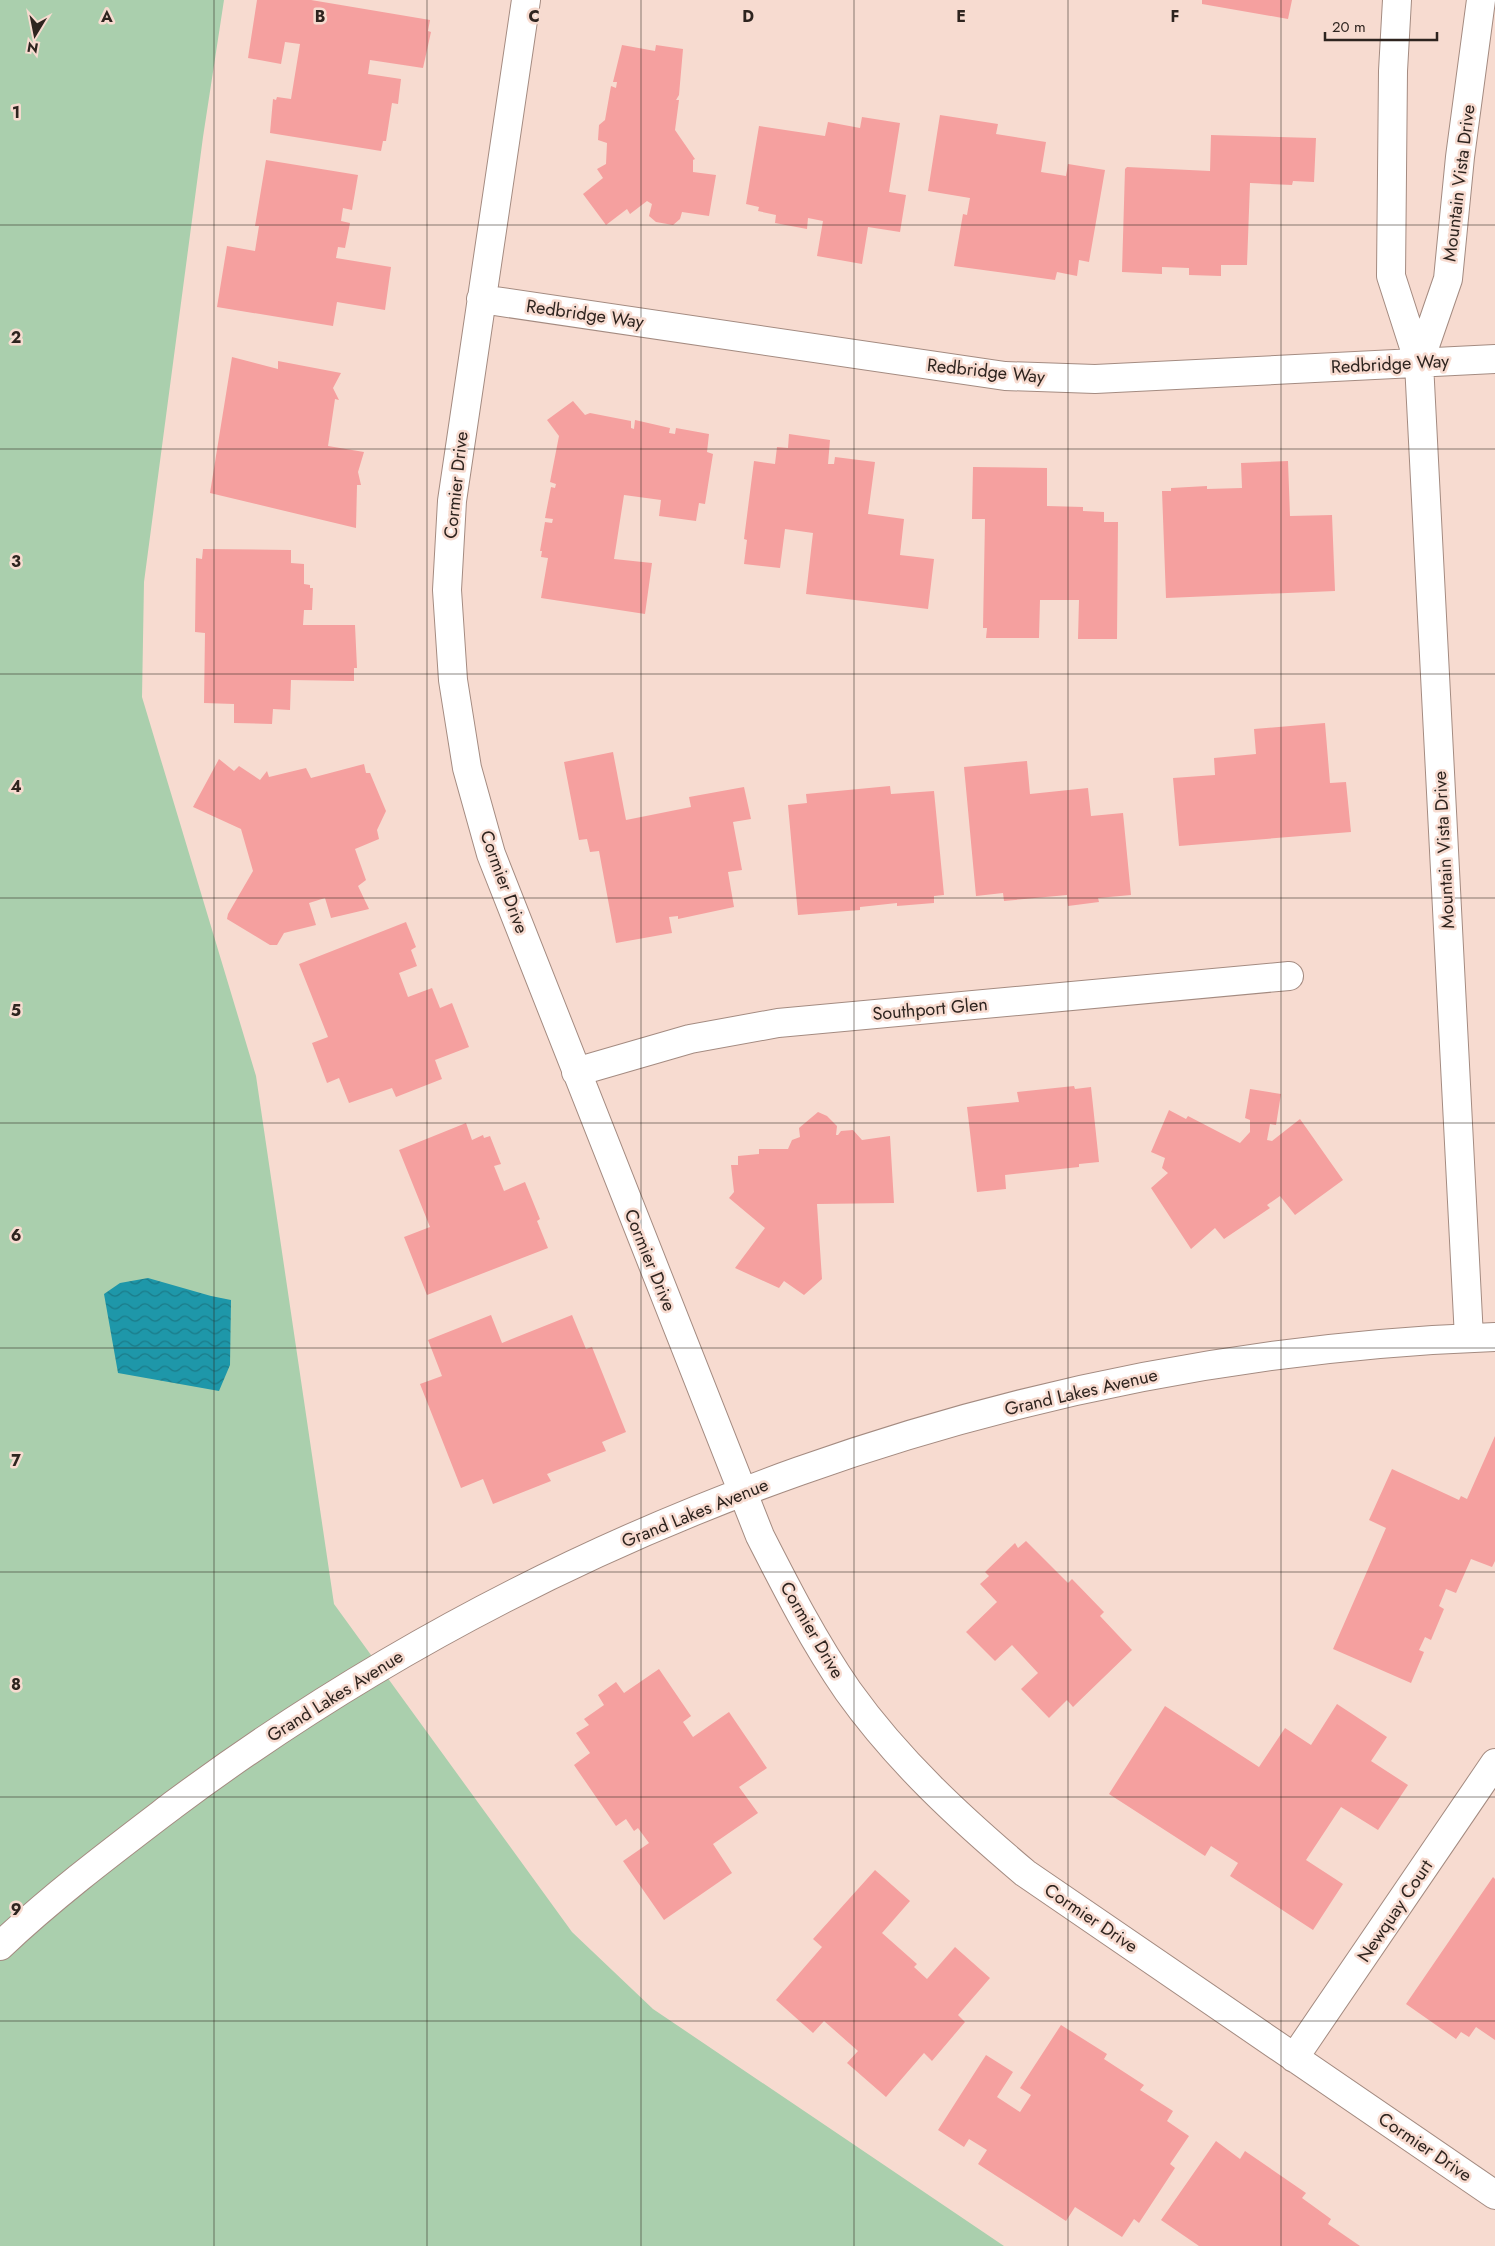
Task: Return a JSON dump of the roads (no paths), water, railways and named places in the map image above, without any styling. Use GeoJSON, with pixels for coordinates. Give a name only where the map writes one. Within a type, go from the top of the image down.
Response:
{"type":"FeatureCollection","features":[{"type":"Feature","properties":{"kind":"street","name":"Cormier Drive"},"geometry":{"type":"LineString","coordinates":[[526,0],[452,501],[447,590],[453,680],[467,768],[491,854],[760,1536],[800,1616],[848,1691],[895,1750],[957,1815],[1025,1873],[1495,2195]]}},
{"type":"Feature","properties":{"kind":"street","name":"Mountain Vista Drive"},"geometry":{"type":"LineString","coordinates":[[1397,0],[1393,71],[1391,276],[1419,363],[1482,1337]]}},
{"type":"Feature","properties":{"kind":"street","name":"Mountain Vista Drive"},"geometry":{"type":"LineString","coordinates":[[1419,363],[1448,279],[1460,157],[1482,0]]}},
{"type":"Feature","properties":{"kind":"street","name":"Redbridge Way"},"geometry":{"type":"LineString","coordinates":[[481,299],[1005,376],[1095,379],[1495,360]]}},
{"type":"Feature","properties":{"kind":"street","name":"Southport Glen"},"geometry":{"type":"LineString","coordinates":[[576,1072],[690,1039],[778,1023],[1289,976]]}},
{"type":"Feature","properties":{"kind":"street","name":"Grand Lakes Avenue"},"geometry":{"type":"LineString","coordinates":[[0,1946],[107,1855],[240,1756],[380,1666],[434,1636],[590,1557],[742,1492],[818,1464],[937,1426],[1058,1395],[1190,1369],[1345,1347],[1482,1337]]}},
{"type":"Feature","properties":{"kind":"street","name":"Newquay Court"},"geometry":{"type":"LineString","coordinates":[[1294,2058],[1495,1763]]}},
{"type":"Feature","properties":{"kind":"water"},"geometry":{"type":"Polygon","coordinates":[[[148,1278],[231,1300],[230,1365],[219,1391],[118,1373],[104,1294],[120,1283],[148,1278]]]}}]}
